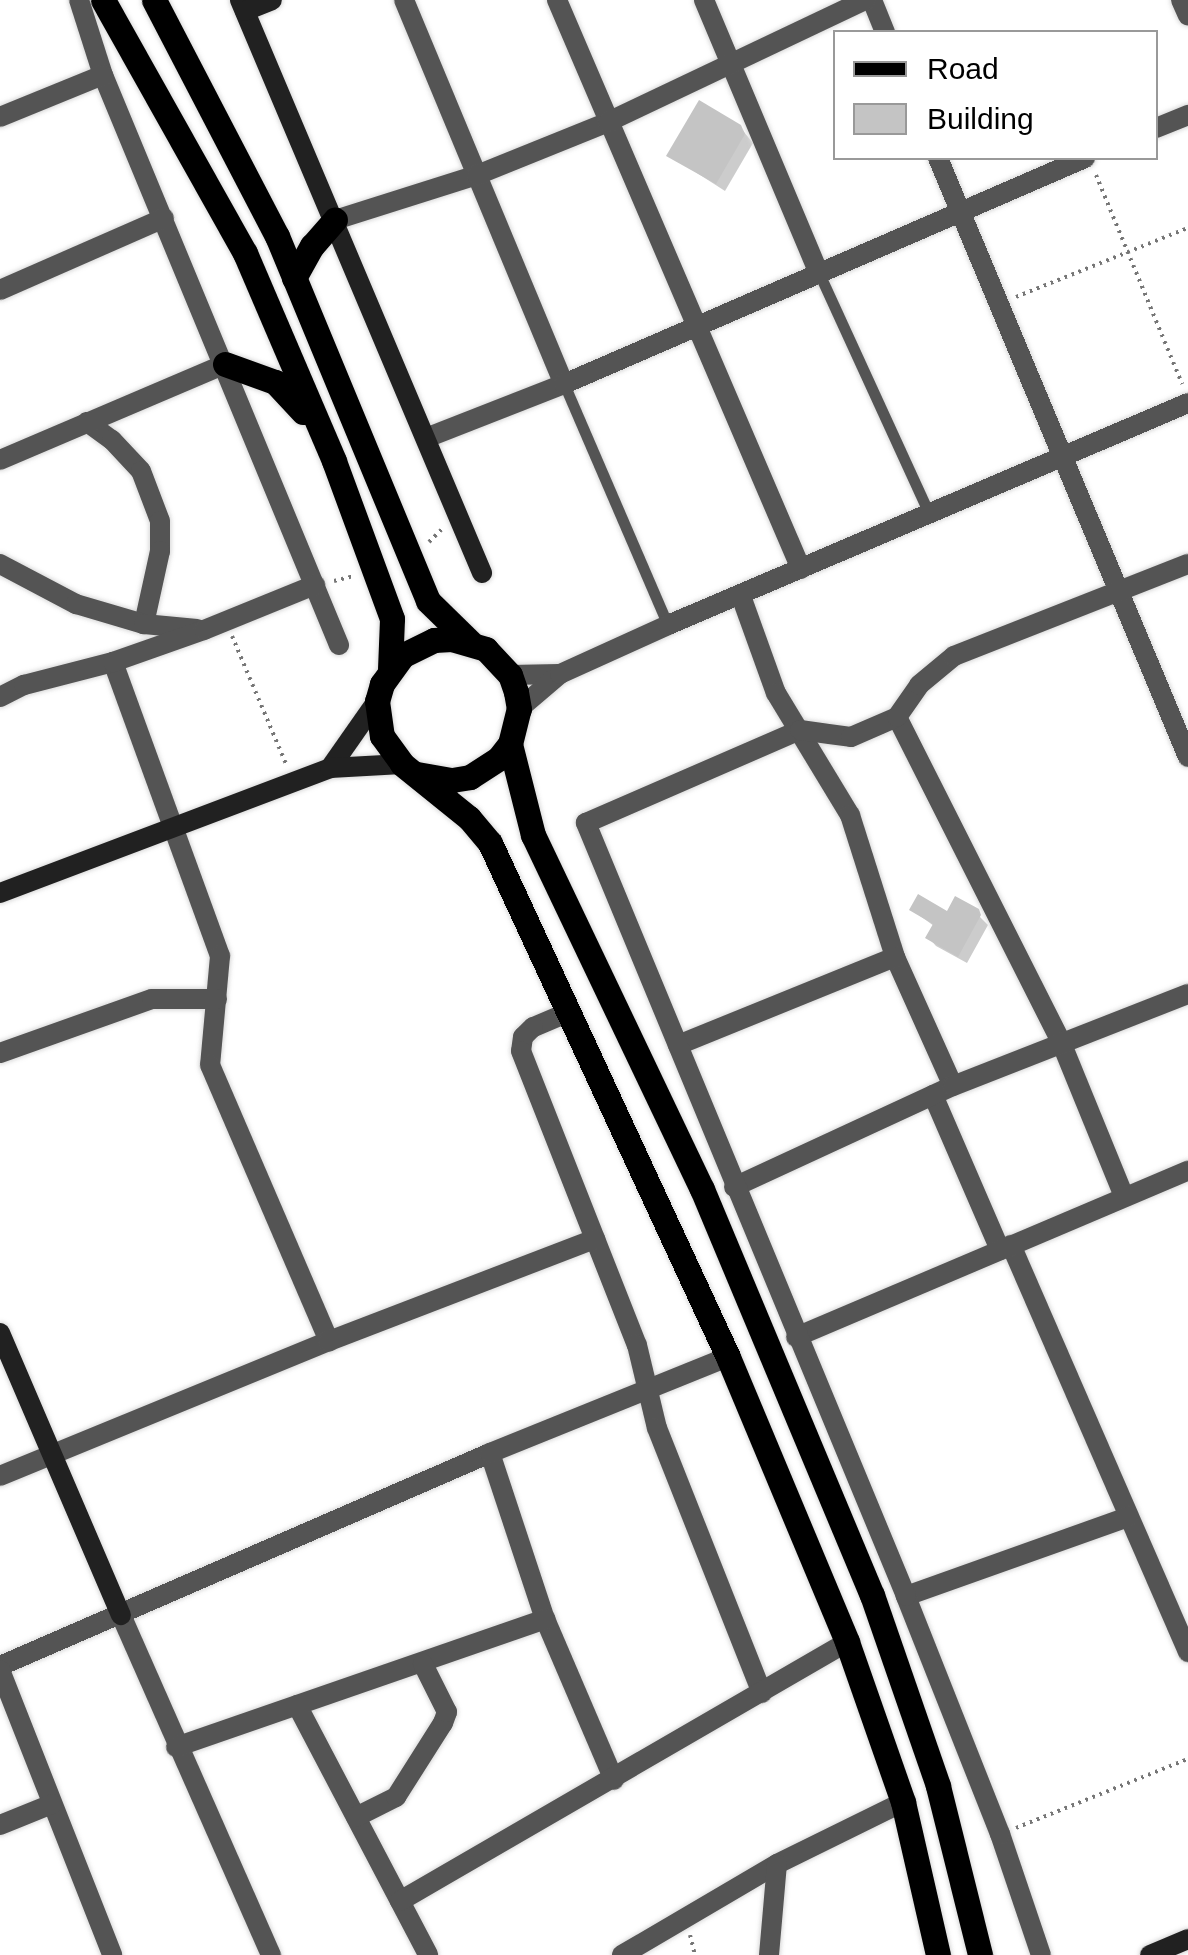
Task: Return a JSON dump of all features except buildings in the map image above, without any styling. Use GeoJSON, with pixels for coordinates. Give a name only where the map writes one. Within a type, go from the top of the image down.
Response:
{"type":"FeatureCollection","features":[{"type":"Feature","properties":{"kind":"main road"},"geometry":{"type":"LineString","coordinates":[[103,0],[245,252],[334,460],[392,619],[390,668],[377,701],[382,736],[410,769],[470,818],[490,843],[728,1357],[847,1642],[903,1802],[938,1955]]}},
{"type":"Feature","properties":{"kind":"main road"},"geometry":{"type":"LineString","coordinates":[[154,0],[277,236],[428,601],[470,642]]}},
{"type":"Feature","properties":{"kind":"main road"},"geometry":{"type":"LineString","coordinates":[[294,278],[312,246],[334,220]]}},
{"type":"Feature","properties":{"kind":"main road"},"geometry":{"type":"LineString","coordinates":[[225,364],[284,388],[334,460]]}},
{"type":"Feature","properties":{"kind":"main road"},"geometry":{"type":"LineString","coordinates":[[390,668],[418,646],[452,639],[486,649],[510,675],[518,709],[510,744],[533,835],[702,1189],[872,1595],[938,1786],[980,1955]]}},
{"type":"Feature","properties":{"kind":"main road"},"geometry":{"type":"LineString","coordinates":[[410,769],[452,780],[470,777],[486,770],[510,744]]}},
{"type":"Feature","properties":{"kind":"street"},"geometry":{"type":"LineString","coordinates":[[79,0],[103,75],[338,645]]}},
{"type":"Feature","properties":{"kind":"street"},"geometry":{"type":"LineString","coordinates":[[272,0],[243,6],[482,573]]}},
{"type":"Feature","properties":{"kind":"street"},"geometry":{"type":"LineString","coordinates":[[404,0],[564,384]]}},
{"type":"Feature","properties":{"kind":"street"},"geometry":{"type":"LineString","coordinates":[[557,0],[801,569]]}},
{"type":"Feature","properties":{"kind":"street"},"geometry":{"type":"LineString","coordinates":[[704,0],[818,271]]}},
{"type":"Feature","properties":{"kind":"street"},"geometry":{"type":"LineString","coordinates":[[334,220],[478,175],[608,122],[869,0],[884,30]]}},
{"type":"Feature","properties":{"kind":"street"},"geometry":{"type":"LineString","coordinates":[[1181,0],[1188,16]]}},
{"type":"Feature","properties":{"kind":"street"},"geometry":{"type":"LineString","coordinates":[[0,117],[103,75]]}},
{"type":"Feature","properties":{"kind":"street"},"geometry":{"type":"LineString","coordinates":[[1158,127],[1188,115]]}},
{"type":"Feature","properties":{"kind":"street"},"geometry":{"type":"LineString","coordinates":[[939,160],[1120,592],[1181,722],[1188,758]]}},
{"type":"Feature","properties":{"kind":"street"},"geometry":{"type":"LineString","coordinates":[[426,438],[564,384],[960,210],[1090,165]]}},
{"type":"Feature","properties":{"kind":"street"},"geometry":{"type":"LineString","coordinates":[[0,290],[164,218]]}},
{"type":"Feature","properties":{"kind":"street"},"geometry":{"type":"LineString","coordinates":[[0,460],[225,364]]}},
{"type":"Feature","properties":{"kind":"street"},"geometry":{"type":"LineString","coordinates":[[518,709],[560,674],[1188,401]]}},
{"type":"Feature","properties":{"kind":"street"},"geometry":{"type":"LineString","coordinates":[[87,422],[112,440],[141,471],[160,521],[160,551],[144,624]]}},
{"type":"Feature","properties":{"kind":"street"},"geometry":{"type":"LineString","coordinates":[[0,564],[76,604],[144,624],[204,630]]}},
{"type":"Feature","properties":{"kind":"street"},"geometry":{"type":"LineString","coordinates":[[1042,1955],[1000,1834],[906,1596],[586,823],[800,730],[851,737],[898,717],[919,685],[954,656],[1188,564]]}},
{"type":"Feature","properties":{"kind":"street"},"geometry":{"type":"LineString","coordinates":[[0,697],[24,685],[114,662],[204,630],[315,585]]}},
{"type":"Feature","properties":{"kind":"street"},"geometry":{"type":"LineString","coordinates":[[740,596],[776,693],[850,815],[943,1091],[1006,1248],[1188,1652]]}},
{"type":"Feature","properties":{"kind":"street"},"geometry":{"type":"LineString","coordinates":[[114,662],[220,956],[210,1065],[329,1341]]}},
{"type":"Feature","properties":{"kind":"street"},"geometry":{"type":"LineString","coordinates":[[510,675],[560,674]]}},
{"type":"Feature","properties":{"kind":"street"},"geometry":{"type":"LineString","coordinates":[[330,768],[377,701]]}},
{"type":"Feature","properties":{"kind":"street"},"geometry":{"type":"LineString","coordinates":[[898,717],[1061,1042],[1124,1196]]}},
{"type":"Feature","properties":{"kind":"street"},"geometry":{"type":"LineString","coordinates":[[0,893],[330,768],[410,769]]}},
{"type":"Feature","properties":{"kind":"street"},"geometry":{"type":"LineString","coordinates":[[678,1045],[895,957]]}},
{"type":"Feature","properties":{"kind":"street"},"geometry":{"type":"LineString","coordinates":[[734,1187],[943,1091],[1188,994]]}},
{"type":"Feature","properties":{"kind":"street"},"geometry":{"type":"LineString","coordinates":[[0,1054],[152,999],[217,999]]}},
{"type":"Feature","properties":{"kind":"street"},"geometry":{"type":"LineString","coordinates":[[569,1012],[533,1027],[523,1038],[521,1051],[642,1360],[656,1428],[762,1693]]}},
{"type":"Feature","properties":{"kind":"street"},"geometry":{"type":"LineString","coordinates":[[796,1337],[1188,1170]]}},
{"type":"Feature","properties":{"kind":"street"},"geometry":{"type":"LineString","coordinates":[[0,1476],[329,1341],[595,1239]]}},
{"type":"Feature","properties":{"kind":"street"},"geometry":{"type":"LineString","coordinates":[[0,1332],[176,1747],[272,1955]]}},
{"type":"Feature","properties":{"kind":"street"},"geometry":{"type":"LineString","coordinates":[[104,1953],[0,1668],[490,1453],[728,1357]]}},
{"type":"Feature","properties":{"kind":"street"},"geometry":{"type":"LineString","coordinates":[[490,1453],[544,1618],[614,1780]]}},
{"type":"Feature","properties":{"kind":"street"},"geometry":{"type":"LineString","coordinates":[[906,1596],[1128,1517]]}},
{"type":"Feature","properties":{"kind":"street"},"geometry":{"type":"LineString","coordinates":[[176,1747],[423,1664],[544,1618]]}},
{"type":"Feature","properties":{"kind":"street"},"geometry":{"type":"LineString","coordinates":[[400,1901],[847,1642]]}},
{"type":"Feature","properties":{"kind":"street"},"geometry":{"type":"LineString","coordinates":[[356,1817],[396,1796],[448,1712],[423,1664]]}},
{"type":"Feature","properties":{"kind":"street"},"geometry":{"type":"LineString","coordinates":[[297,1705],[428,1955]]}},
{"type":"Feature","properties":{"kind":"street"},"geometry":{"type":"LineString","coordinates":[[622,1955],[777,1864],[903,1802]]}},
{"type":"Feature","properties":{"kind":"street"},"geometry":{"type":"LineString","coordinates":[[0,1826],[52,1804]]}},
{"type":"Feature","properties":{"kind":"street"},"geometry":{"type":"LineString","coordinates":[[769,1955],[777,1864]]}},
{"type":"Feature","properties":{"kind":"street"},"geometry":{"type":"LineString","coordinates":[[1150,1955],[1188,1940]]}},
{"type":"Feature","properties":{"kind":"lane"},"geometry":{"type":"LineString","coordinates":[[818,271],[928,512]]}},
{"type":"Feature","properties":{"kind":"lane"},"geometry":{"type":"LineString","coordinates":[[564,384],[668,625]]}},
{"type":"Feature","properties":{"kind":"path"},"geometry":{"type":"LineString","coordinates":[[1090,165],[1130,251],[1188,401]]}},
{"type":"Feature","properties":{"kind":"path"},"geometry":{"type":"LineString","coordinates":[[1000,304],[1188,228]]}},
{"type":"Feature","properties":{"kind":"path"},"geometry":{"type":"LineString","coordinates":[[411,560],[457,513]]}},
{"type":"Feature","properties":{"kind":"path"},"geometry":{"type":"LineString","coordinates":[[315,585],[374,571]]}},
{"type":"Feature","properties":{"kind":"path"},"geometry":{"type":"LineString","coordinates":[[226,622],[295,784]]}},
{"type":"Feature","properties":{"kind":"path"},"geometry":{"type":"LineString","coordinates":[[1000,1834],[1188,1759]]}}]}
